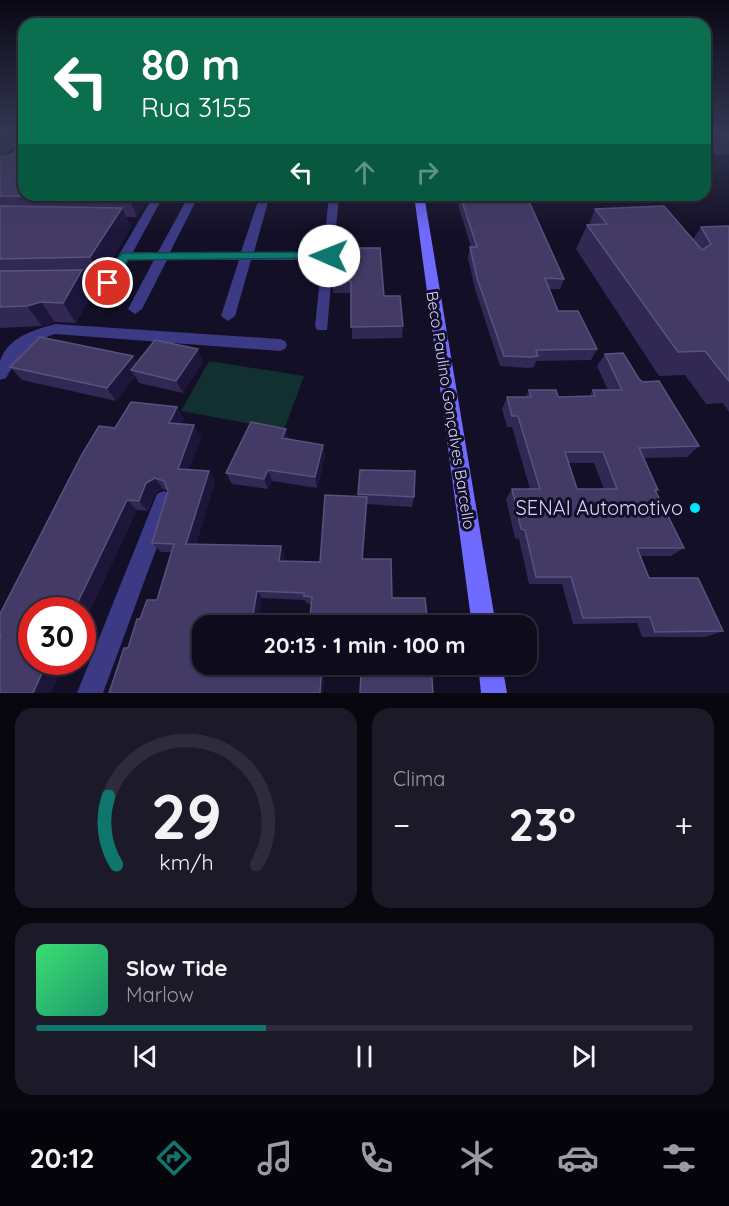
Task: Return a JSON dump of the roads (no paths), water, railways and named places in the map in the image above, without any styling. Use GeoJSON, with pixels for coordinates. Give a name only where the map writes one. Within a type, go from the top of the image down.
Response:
{"type":"FeatureCollection","features":[{"type":"Feature","properties":{"kind":"main road","name":"Beco Paulino Gonçalves Barcello"},"geometry":{"type":"LineString","coordinates":[[420,201],[482,615]]}},
{"type":"Feature","properties":{"kind":"main road"},"geometry":{"type":"LineString","coordinates":[[492,675],[495,693]]}},
{"type":"Feature","properties":{"kind":"street"},"geometry":{"type":"LineString","coordinates":[[57,284],[108,283],[124,256],[139,221],[154,201]]}},
{"type":"Feature","properties":{"kind":"street"},"geometry":{"type":"LineString","coordinates":[[135,309],[191,201]]}},
{"type":"Feature","properties":{"kind":"street"},"geometry":{"type":"LineString","coordinates":[[228,316],[263,201]]}},
{"type":"Feature","properties":{"kind":"street"},"geometry":{"type":"LineString","coordinates":[[322,326],[334,201]]}},
{"type":"Feature","properties":{"kind":"street"},"geometry":{"type":"LineString","coordinates":[[124,256],[329,256]]}},
{"type":"Feature","properties":{"kind":"street"},"geometry":{"type":"LineString","coordinates":[[0,374],[21,342],[32,335],[55,329],[280,345]]}},
{"type":"Feature","properties":{"kind":"street"},"geometry":{"type":"LineString","coordinates":[[90,693],[164,501]]}},
{"type":"Feature","properties":{"kind":"place","name":"SENAI Automotivo"},"geometry":{"type":"Point","coordinates":[695,508]}}]}
